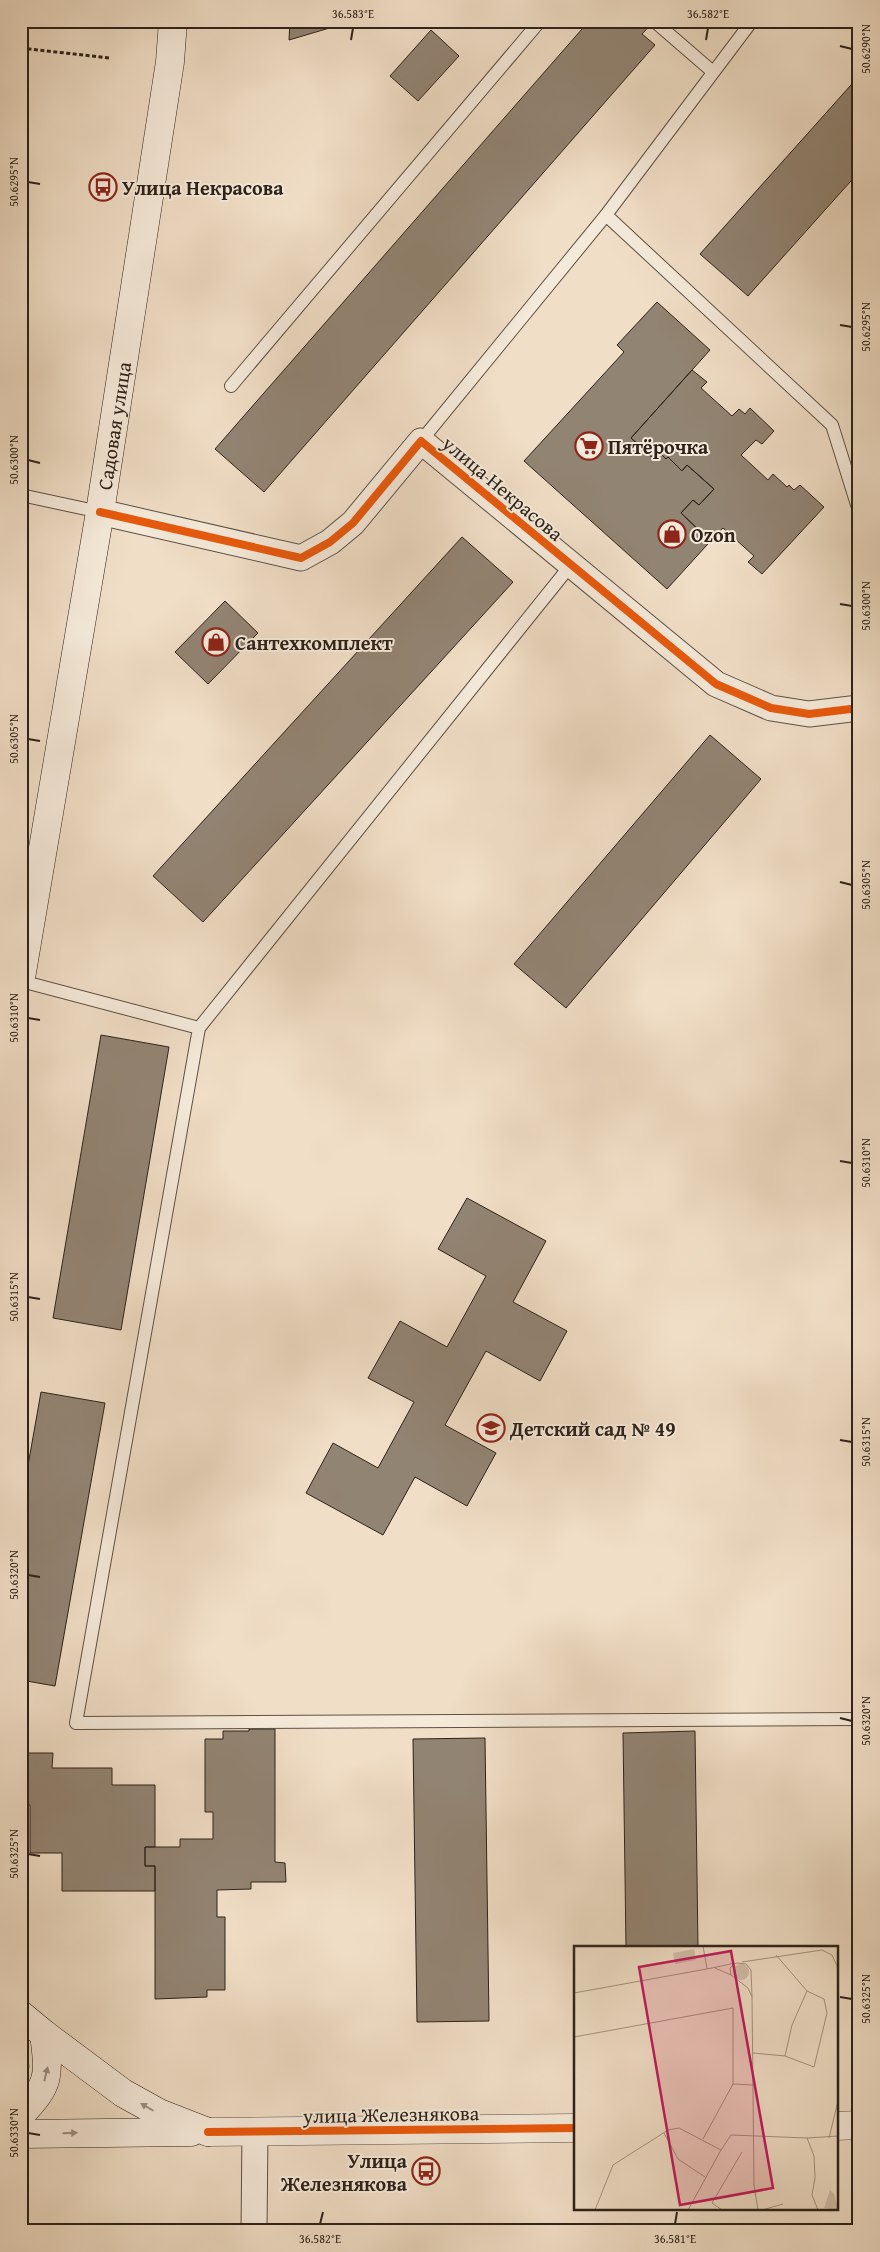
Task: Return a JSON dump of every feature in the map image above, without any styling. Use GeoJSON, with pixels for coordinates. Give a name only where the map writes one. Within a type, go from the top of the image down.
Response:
{"type":"FeatureCollection","features":[{"type":"Feature","properties":{"kind":"main road","name":"Садовая улица"},"geometry":{"type":"LineString","coordinates":[[21,979],[100,512],[170,62],[173,21]]}},
{"type":"Feature","properties":{"kind":"main road","name":"улица Железнякова"},"geometry":{"type":"LineString","coordinates":[[21,2015],[124,2093],[158,2113],[208,2132]]}},
{"type":"Feature","properties":{"kind":"main road"},"geometry":{"type":"LineString","coordinates":[[21,2114],[38,2097],[48,2069],[44,2034]]}},
{"type":"Feature","properties":{"kind":"main road"},"geometry":{"type":"LineString","coordinates":[[838,2126],[859,2125]]}},
{"type":"Feature","properties":{"kind":"main road","name":"улица Железнякова"},"geometry":{"type":"LineString","coordinates":[[21,2134],[574,2128]]}},
{"type":"Feature","properties":{"kind":"street","name":"улица Некрасова"},"geometry":{"type":"LineString","coordinates":[[100,512],[301,558],[330,542],[353,523],[421,441],[570,566],[716,684],[772,708],[809,714],[859,708]]}},
{"type":"Feature","properties":{"kind":"street"},"geometry":{"type":"LineString","coordinates":[[254,2231],[255,2132]]}},
{"type":"Feature","properties":{"kind":"lane"},"geometry":{"type":"LineString","coordinates":[[231,386],[540,21]]}},
{"type":"Feature","properties":{"kind":"lane"},"geometry":{"type":"LineString","coordinates":[[654,21],[713,72]]}},
{"type":"Feature","properties":{"kind":"lane"},"geometry":{"type":"LineString","coordinates":[[421,441],[606,215],[752,21]]}},
{"type":"Feature","properties":{"kind":"lane"},"geometry":{"type":"LineString","coordinates":[[606,215],[832,425],[859,511]]}},
{"type":"Feature","properties":{"kind":"lane"},"geometry":{"type":"LineString","coordinates":[[21,495],[100,512]]}},
{"type":"Feature","properties":{"kind":"lane"},"geometry":{"type":"LineString","coordinates":[[570,566],[199,1028],[76,1723],[859,1719]]}},
{"type":"Feature","properties":{"kind":"lane"},"geometry":{"type":"LineString","coordinates":[[21,979],[199,1028]]}},
{"type":"Feature","properties":{"kind":"path"},"geometry":{"type":"LineString","coordinates":[[21,48],[109,58]]}},
{"type":"Feature","properties":{"kind":"shaded area"},"geometry":{"type":"Polygon","coordinates":[[[21,2039],[26,2043],[29,2067],[21,2087],[21,2039]]]}},
{"type":"Feature","properties":{"kind":"building"},"geometry":{"type":"Polygon","coordinates":[[[290,21],[347,21],[343,24],[289,40],[290,21]]]}},
{"type":"Feature","properties":{"kind":"building"},"geometry":{"type":"Polygon","coordinates":[[[589,21],[654,21],[642,34],[655,45],[264,492],[215,449],[589,21]]]}},
{"type":"Feature","properties":{"kind":"building"},"geometry":{"type":"Polygon","coordinates":[[[431,30],[459,56],[418,101],[390,76],[431,30]]]}},
{"type":"Feature","properties":{"kind":"building"},"geometry":{"type":"Polygon","coordinates":[[[859,76],[859,172],[748,296],[700,254],[859,76]]]}},
{"type":"Feature","properties":{"kind":"building","name":"Пятёрочка"},"geometry":{"type":"Polygon","coordinates":[[[657,302],[710,350],[631,438],[655,460],[661,454],[666,459],[668,457],[682,471],[687,465],[714,489],[699,505],[693,500],[681,513],[705,536],[710,530],[716,535],[667,589],[524,461],[624,352],[617,345],[657,302]]]}},
{"type":"Feature","properties":{"kind":"building"},"geometry":{"type":"Polygon","coordinates":[[[692,370],[707,382],[701,388],[732,416],[739,409],[745,414],[750,408],[774,431],[762,444],[756,440],[741,455],[768,480],[773,474],[787,487],[789,485],[794,490],[800,485],[824,507],[762,574],[748,562],[754,556],[723,528],[716,535],[710,530],[705,536],[681,513],[693,500],[699,505],[714,489],[687,465],[682,471],[668,457],[666,459],[661,454],[655,460],[631,438],[692,370]]]}},
{"type":"Feature","properties":{"kind":"building"},"geometry":{"type":"Polygon","coordinates":[[[462,537],[513,582],[203,922],[153,876],[462,537]]]}},
{"type":"Feature","properties":{"kind":"building","name":"Сантехкомплект"},"geometry":{"type":"Polygon","coordinates":[[[225,601],[258,633],[208,684],[175,652],[225,601]]]}},
{"type":"Feature","properties":{"kind":"building"},"geometry":{"type":"Polygon","coordinates":[[[710,735],[761,779],[566,1008],[514,964],[710,735]]]}},
{"type":"Feature","properties":{"kind":"building"},"geometry":{"type":"Polygon","coordinates":[[[101,1035],[169,1047],[121,1330],[53,1318],[101,1035]]]}},
{"type":"Feature","properties":{"kind":"building"},"geometry":{"type":"Polygon","coordinates":[[[467,1198],[546,1241],[513,1302],[567,1331],[540,1381],[486,1351],[445,1425],[496,1453],[467,1506],[415,1477],[383,1535],[306,1493],[333,1443],[378,1468],[414,1402],[368,1378],[400,1321],[447,1347],[486,1276],[438,1249],[467,1198]]]}},
{"type":"Feature","properties":{"kind":"building"},"geometry":{"type":"Polygon","coordinates":[[[41,1392],[105,1403],[55,1686],[21,1680],[21,1505],[41,1392]]]}},
{"type":"Feature","properties":{"kind":"building"},"geometry":{"type":"Polygon","coordinates":[[[249,1729],[275,1729],[275,1862],[285,1863],[286,1882],[251,1882],[251,1889],[217,1890],[217,1917],[225,1917],[225,1990],[207,1990],[207,1997],[155,1999],[155,1866],[145,1866],[145,1847],[180,1847],[180,1839],[213,1839],[213,1812],[205,1812],[205,1739],[223,1739],[223,1731],[249,1731],[249,1729]]]}},
{"type":"Feature","properties":{"kind":"building"},"geometry":{"type":"Polygon","coordinates":[[[695,1731],[698,1946],[626,1946],[623,1733],[695,1731]]]}},
{"type":"Feature","properties":{"kind":"building"},"geometry":{"type":"Polygon","coordinates":[[[853,1733],[859,1733],[859,2011],[854,2011],[853,1733]]]}},
{"type":"Feature","properties":{"kind":"building"},"geometry":{"type":"Polygon","coordinates":[[[485,1738],[489,2021],[417,2022],[413,1739],[485,1738]]]}},
{"type":"Feature","properties":{"kind":"building"},"geometry":{"type":"Polygon","coordinates":[[[21,1753],[53,1753],[52,1768],[112,1768],[112,1785],[155,1785],[155,1847],[145,1847],[145,1866],[155,1866],[155,1891],[62,1891],[62,1853],[30,1853],[30,1805],[21,1805],[21,1753]]]}},
{"type":"Feature","properties":{"kind":"cycle path"},"geometry":{"type":"LineString","coordinates":[[100,512],[301,558],[330,542],[353,523],[421,441],[716,684],[771,708],[809,714],[859,708]]}},
{"type":"Feature","properties":{"kind":"cycle path"},"geometry":{"type":"LineString","coordinates":[[208,2132],[574,2128]]}},
{"type":"Feature","properties":{"kind":"place","name":"Улица Некрасова"},"geometry":{"type":"Point","coordinates":[103,187]}},
{"type":"Feature","properties":{"kind":"place","name":"Пятёрочка"},"geometry":{"type":"Point","coordinates":[589,446]}},
{"type":"Feature","properties":{"kind":"place","name":"Ozon"},"geometry":{"type":"Point","coordinates":[672,534]}},
{"type":"Feature","properties":{"kind":"place","name":"Сантехкомплект"},"geometry":{"type":"Point","coordinates":[216,642]}},
{"type":"Feature","properties":{"kind":"place","name":"Детский сад № 49"},"geometry":{"type":"Point","coordinates":[491,1428]}},
{"type":"Feature","properties":{"kind":"place","name":"Улица Железнякова"},"geometry":{"type":"Point","coordinates":[426,2171]}}]}
